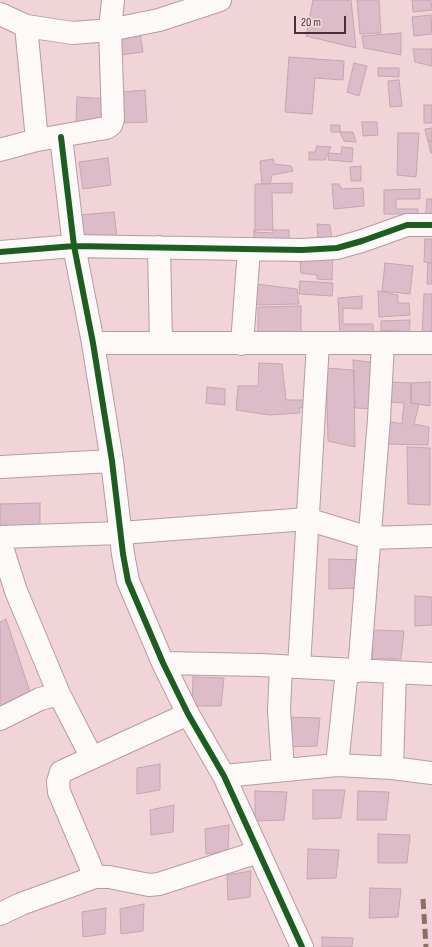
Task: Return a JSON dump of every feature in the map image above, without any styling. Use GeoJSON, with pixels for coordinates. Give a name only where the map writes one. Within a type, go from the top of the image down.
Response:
{"type":"FeatureCollection","features":[{"type":"Feature","properties":{"kind":"street"},"geometry":{"type":"LineString","coordinates":[[0,150],[37,140],[106,128],[111,125],[113,119],[110,30],[113,0]]}},
{"type":"Feature","properties":{"kind":"street"},"geometry":{"type":"LineString","coordinates":[[0,14],[26,26],[73,33],[110,30],[159,20],[220,0]]}},
{"type":"Feature","properties":{"kind":"street"},"geometry":{"type":"LineString","coordinates":[[26,26],[37,140]]}},
{"type":"Feature","properties":{"kind":"street"},"geometry":{"type":"LineString","coordinates":[[61,137],[74,246],[94,343],[128,581],[163,663],[188,714],[224,776],[302,947]]}},
{"type":"Feature","properties":{"kind":"street"},"geometry":{"type":"LineString","coordinates":[[0,252],[74,246],[302,250],[337,248],[362,242],[407,225],[432,225]]}},
{"type":"Feature","properties":{"kind":"street"},"geometry":{"type":"LineString","coordinates":[[158,247],[161,344]]}},
{"type":"Feature","properties":{"kind":"street"},"geometry":{"type":"LineString","coordinates":[[242,344],[249,249]]}},
{"type":"Feature","properties":{"kind":"street"},"geometry":{"type":"LineString","coordinates":[[94,343],[432,343]]}},
{"type":"Feature","properties":{"kind":"street"},"geometry":{"type":"LineString","coordinates":[[283,770],[279,710],[290,667],[307,519],[314,433],[318,343]]}},
{"type":"Feature","properties":{"kind":"street"},"geometry":{"type":"LineString","coordinates":[[337,765],[353,671],[369,538],[379,419],[383,343]]}},
{"type":"Feature","properties":{"kind":"street"},"geometry":{"type":"LineString","coordinates":[[0,466],[112,461]]}},
{"type":"Feature","properties":{"kind":"street"},"geometry":{"type":"LineString","coordinates":[[0,537],[121,533],[307,519],[369,538],[432,536]]}},
{"type":"Feature","properties":{"kind":"street"},"geometry":{"type":"LineString","coordinates":[[0,540],[8,595],[92,758]]}},
{"type":"Feature","properties":{"kind":"street"},"geometry":{"type":"LineString","coordinates":[[163,663],[432,674]]}},
{"type":"Feature","properties":{"kind":"street"},"geometry":{"type":"LineString","coordinates":[[392,768],[395,672]]}},
{"type":"Feature","properties":{"kind":"street"},"geometry":{"type":"LineString","coordinates":[[0,719],[40,699],[59,694]]}},
{"type":"Feature","properties":{"kind":"street"},"geometry":{"type":"LineString","coordinates":[[95,877],[58,792],[58,782],[61,772],[188,714]]}},
{"type":"Feature","properties":{"kind":"street"},"geometry":{"type":"LineString","coordinates":[[224,776],[337,765],[392,768],[432,773]]}},
{"type":"Feature","properties":{"kind":"street"},"geometry":{"type":"LineString","coordinates":[[0,914],[21,904],[95,877],[109,877],[149,885],[258,852]]}},
{"type":"Feature","properties":{"kind":"building"},"geometry":{"type":"Polygon","coordinates":[[[313,0],[351,0],[356,48],[306,36],[313,0]]]}},
{"type":"Feature","properties":{"kind":"building"},"geometry":{"type":"Polygon","coordinates":[[[357,0],[379,0],[381,33],[360,34],[357,0]]]}},
{"type":"Feature","properties":{"kind":"building"},"geometry":{"type":"Polygon","coordinates":[[[412,0],[431,0],[432,10],[413,12],[412,0]]]}},
{"type":"Feature","properties":{"kind":"building"},"geometry":{"type":"Polygon","coordinates":[[[431,15],[432,34],[414,36],[412,17],[431,15]]]}},
{"type":"Feature","properties":{"kind":"building"},"geometry":{"type":"Polygon","coordinates":[[[140,33],[143,52],[121,55],[119,36],[140,33]]]}},
{"type":"Feature","properties":{"kind":"building"},"geometry":{"type":"Polygon","coordinates":[[[401,33],[401,55],[364,48],[362,36],[401,33]]]}},
{"type":"Feature","properties":{"kind":"building"},"geometry":{"type":"Polygon","coordinates":[[[413,49],[432,49],[432,66],[415,62],[413,49]]]}},
{"type":"Feature","properties":{"kind":"building"},"geometry":{"type":"Polygon","coordinates":[[[289,57],[344,61],[343,80],[315,78],[312,114],[285,112],[289,57]]]}},
{"type":"Feature","properties":{"kind":"building"},"geometry":{"type":"Polygon","coordinates":[[[354,63],[367,66],[359,96],[347,92],[354,63]]]}},
{"type":"Feature","properties":{"kind":"building"},"geometry":{"type":"Polygon","coordinates":[[[378,68],[399,68],[399,77],[378,76],[378,68]]]}},
{"type":"Feature","properties":{"kind":"building"},"geometry":{"type":"Polygon","coordinates":[[[399,80],[402,106],[390,107],[388,81],[399,80]]]}},
{"type":"Feature","properties":{"kind":"building"},"geometry":{"type":"Polygon","coordinates":[[[145,90],[147,122],[125,123],[122,92],[145,90]]]}},
{"type":"Feature","properties":{"kind":"building"},"geometry":{"type":"Polygon","coordinates":[[[77,97],[108,99],[107,125],[76,123],[77,97]]]}},
{"type":"Feature","properties":{"kind":"building"},"geometry":{"type":"Polygon","coordinates":[[[424,105],[432,105],[432,123],[424,123],[424,105]]]}},
{"type":"Feature","properties":{"kind":"building"},"geometry":{"type":"Polygon","coordinates":[[[362,122],[377,122],[378,135],[363,136],[362,122]]]}},
{"type":"Feature","properties":{"kind":"building"},"geometry":{"type":"Polygon","coordinates":[[[331,125],[340,125],[340,132],[331,132],[331,125]]]}},
{"type":"Feature","properties":{"kind":"building"},"geometry":{"type":"Polygon","coordinates":[[[432,128],[432,141],[428,141],[425,129],[432,128]]]}},
{"type":"Feature","properties":{"kind":"building"},"geometry":{"type":"Polygon","coordinates":[[[340,132],[353,132],[356,142],[344,141],[340,132]]]}},
{"type":"Feature","properties":{"kind":"building"},"geometry":{"type":"Polygon","coordinates":[[[398,133],[419,133],[416,177],[397,175],[398,133]]]}},
{"type":"Feature","properties":{"kind":"building"},"geometry":{"type":"Polygon","coordinates":[[[428,141],[432,141],[432,153],[431,153],[428,141]]]}},
{"type":"Feature","properties":{"kind":"building"},"geometry":{"type":"Polygon","coordinates":[[[317,146],[331,147],[325,160],[309,160],[309,152],[315,152],[317,146]]]}},
{"type":"Feature","properties":{"kind":"building"},"geometry":{"type":"Polygon","coordinates":[[[342,147],[353,148],[352,162],[328,160],[329,153],[341,154],[342,147]]]}},
{"type":"Feature","properties":{"kind":"building"},"geometry":{"type":"Polygon","coordinates":[[[108,158],[111,185],[83,189],[79,162],[108,158]]]}},
{"type":"Feature","properties":{"kind":"building"},"geometry":{"type":"Polygon","coordinates":[[[273,159],[274,164],[291,166],[293,171],[272,175],[270,184],[262,184],[260,161],[273,159]]]}},
{"type":"Feature","properties":{"kind":"building"},"geometry":{"type":"Polygon","coordinates":[[[361,166],[361,181],[351,181],[350,167],[361,166]]]}},
{"type":"Feature","properties":{"kind":"building"},"geometry":{"type":"Polygon","coordinates":[[[292,183],[292,193],[272,193],[273,233],[255,232],[255,184],[292,183]]]}},
{"type":"Feature","properties":{"kind":"building"},"geometry":{"type":"Polygon","coordinates":[[[332,184],[339,184],[342,189],[363,188],[364,206],[334,209],[332,184]]]}},
{"type":"Feature","properties":{"kind":"building"},"geometry":{"type":"Polygon","coordinates":[[[420,189],[420,199],[396,199],[396,209],[418,209],[418,214],[384,214],[384,190],[420,189]]]}},
{"type":"Feature","properties":{"kind":"building"},"geometry":{"type":"Polygon","coordinates":[[[427,199],[432,199],[432,222],[425,222],[427,199]]]}},
{"type":"Feature","properties":{"kind":"building"},"geometry":{"type":"Polygon","coordinates":[[[114,212],[117,237],[81,240],[79,215],[114,212]]]}},
{"type":"Feature","properties":{"kind":"building"},"geometry":{"type":"Polygon","coordinates":[[[317,224],[330,225],[332,240],[318,239],[317,224]]]}},
{"type":"Feature","properties":{"kind":"building"},"geometry":{"type":"Polygon","coordinates":[[[254,230],[289,230],[289,240],[254,249],[254,230]]]}},
{"type":"Feature","properties":{"kind":"building"},"geometry":{"type":"Polygon","coordinates":[[[425,239],[432,239],[432,263],[424,262],[425,239]]]}},
{"type":"Feature","properties":{"kind":"building"},"geometry":{"type":"Polygon","coordinates":[[[333,256],[332,280],[317,279],[317,275],[301,273],[300,258],[333,256]]]}},
{"type":"Feature","properties":{"kind":"building"},"geometry":{"type":"Polygon","coordinates":[[[385,263],[413,266],[410,294],[382,291],[385,263]]]}},
{"type":"Feature","properties":{"kind":"building"},"geometry":{"type":"Polygon","coordinates":[[[428,263],[432,264],[432,284],[427,284],[428,263]]]}},
{"type":"Feature","properties":{"kind":"building"},"geometry":{"type":"Polygon","coordinates":[[[300,281],[333,283],[332,296],[299,294],[300,281]]]}},
{"type":"Feature","properties":{"kind":"building"},"geometry":{"type":"Polygon","coordinates":[[[256,284],[297,289],[299,304],[256,305],[256,284]]]}},
{"type":"Feature","properties":{"kind":"building"},"geometry":{"type":"Polygon","coordinates":[[[378,291],[398,295],[398,303],[409,303],[410,315],[379,317],[378,291]]]}},
{"type":"Feature","properties":{"kind":"building"},"geometry":{"type":"Polygon","coordinates":[[[424,294],[432,294],[432,337],[422,335],[424,294]]]}},
{"type":"Feature","properties":{"kind":"building"},"geometry":{"type":"Polygon","coordinates":[[[362,296],[362,309],[343,308],[343,324],[373,324],[373,334],[340,337],[338,298],[362,296]]]}},
{"type":"Feature","properties":{"kind":"building"},"geometry":{"type":"Polygon","coordinates":[[[301,306],[301,341],[258,341],[258,307],[301,306]]]}},
{"type":"Feature","properties":{"kind":"building"},"geometry":{"type":"Polygon","coordinates":[[[410,320],[409,340],[401,340],[400,330],[381,331],[381,321],[410,320]]]}},
{"type":"Feature","properties":{"kind":"building"},"geometry":{"type":"Polygon","coordinates":[[[353,360],[378,363],[376,409],[355,408],[353,360]]]}},
{"type":"Feature","properties":{"kind":"building"},"geometry":{"type":"Polygon","coordinates":[[[259,363],[282,364],[286,400],[311,400],[312,407],[299,408],[300,413],[269,415],[236,410],[238,386],[258,386],[259,363]]]}},
{"type":"Feature","properties":{"kind":"building"},"geometry":{"type":"Polygon","coordinates":[[[326,368],[354,370],[355,447],[328,441],[326,368]]]}},
{"type":"Feature","properties":{"kind":"building"},"geometry":{"type":"Polygon","coordinates":[[[388,382],[411,383],[411,403],[419,404],[414,424],[429,427],[428,445],[387,444],[387,421],[402,424],[404,403],[389,402],[388,382]]]}},
{"type":"Feature","properties":{"kind":"building"},"geometry":{"type":"Polygon","coordinates":[[[430,382],[430,406],[411,403],[411,383],[430,382]]]}},
{"type":"Feature","properties":{"kind":"building"},"geometry":{"type":"Polygon","coordinates":[[[207,387],[225,389],[225,405],[206,403],[207,387]]]}},
{"type":"Feature","properties":{"kind":"building"},"geometry":{"type":"Polygon","coordinates":[[[407,447],[430,448],[430,505],[408,504],[407,447]]]}},
{"type":"Feature","properties":{"kind":"building"},"geometry":{"type":"Polygon","coordinates":[[[40,503],[40,528],[0,529],[0,504],[40,503]]]}},
{"type":"Feature","properties":{"kind":"building"},"geometry":{"type":"Polygon","coordinates":[[[329,559],[361,560],[357,588],[329,589],[329,559]]]}},
{"type":"Feature","properties":{"kind":"building"},"geometry":{"type":"Polygon","coordinates":[[[415,596],[432,597],[432,625],[415,626],[415,596]]]}},
{"type":"Feature","properties":{"kind":"building"},"geometry":{"type":"Polygon","coordinates":[[[6,619],[32,698],[0,711],[0,622],[6,619]]]}},
{"type":"Feature","properties":{"kind":"building"},"geometry":{"type":"Polygon","coordinates":[[[373,630],[404,631],[401,659],[372,659],[373,630]]]}},
{"type":"Feature","properties":{"kind":"building"},"geometry":{"type":"Polygon","coordinates":[[[193,677],[224,678],[221,706],[192,706],[193,677]]]}},
{"type":"Feature","properties":{"kind":"building"},"geometry":{"type":"Polygon","coordinates":[[[288,717],[320,718],[317,746],[288,747],[288,717]]]}},
{"type":"Feature","properties":{"kind":"building"},"geometry":{"type":"Polygon","coordinates":[[[160,764],[160,790],[137,794],[137,768],[160,764]]]}},
{"type":"Feature","properties":{"kind":"building"},"geometry":{"type":"Polygon","coordinates":[[[313,790],[345,790],[341,818],[313,819],[313,790]]]}},
{"type":"Feature","properties":{"kind":"building"},"geometry":{"type":"Polygon","coordinates":[[[255,791],[287,792],[284,820],[255,821],[255,791]]]}},
{"type":"Feature","properties":{"kind":"building"},"geometry":{"type":"Polygon","coordinates":[[[358,791],[389,792],[386,820],[357,820],[358,791]]]}},
{"type":"Feature","properties":{"kind":"building"},"geometry":{"type":"Polygon","coordinates":[[[174,805],[173,832],[151,835],[150,810],[174,805]]]}},
{"type":"Feature","properties":{"kind":"building"},"geometry":{"type":"Polygon","coordinates":[[[229,825],[228,851],[206,854],[205,829],[229,825]]]}},
{"type":"Feature","properties":{"kind":"building"},"geometry":{"type":"Polygon","coordinates":[[[378,834],[410,835],[407,863],[378,863],[378,834]]]}},
{"type":"Feature","properties":{"kind":"building"},"geometry":{"type":"Polygon","coordinates":[[[308,849],[339,850],[336,878],[307,879],[308,849]]]}},
{"type":"Feature","properties":{"kind":"building"},"geometry":{"type":"Polygon","coordinates":[[[251,871],[250,897],[228,900],[227,875],[251,871]]]}},
{"type":"Feature","properties":{"kind":"building"},"geometry":{"type":"Polygon","coordinates":[[[370,888],[401,889],[398,917],[369,918],[370,888]]]}},
{"type":"Feature","properties":{"kind":"building"},"geometry":{"type":"Polygon","coordinates":[[[144,904],[143,931],[121,934],[120,909],[144,904]]]}},
{"type":"Feature","properties":{"kind":"building"},"geometry":{"type":"Polygon","coordinates":[[[106,908],[105,934],[83,937],[82,912],[106,908]]]}},
{"type":"Feature","properties":{"kind":"building"},"geometry":{"type":"Polygon","coordinates":[[[322,937],[353,938],[352,947],[322,947],[322,937]]]}},
{"type":"Feature","properties":{"kind":"marked path"},"geometry":{"type":"LineString","coordinates":[[423,899],[426,947]]}},
{"type":"Feature","properties":{"kind":"cycle path"},"geometry":{"type":"LineString","coordinates":[[61,137],[74,246],[93,343],[112,461],[123,554],[128,581],[163,663],[188,714],[224,776],[302,947]]}},
{"type":"Feature","properties":{"kind":"cycle path"},"geometry":{"type":"LineString","coordinates":[[0,252],[74,246],[302,250],[337,248],[407,225],[432,225]]}}]}
